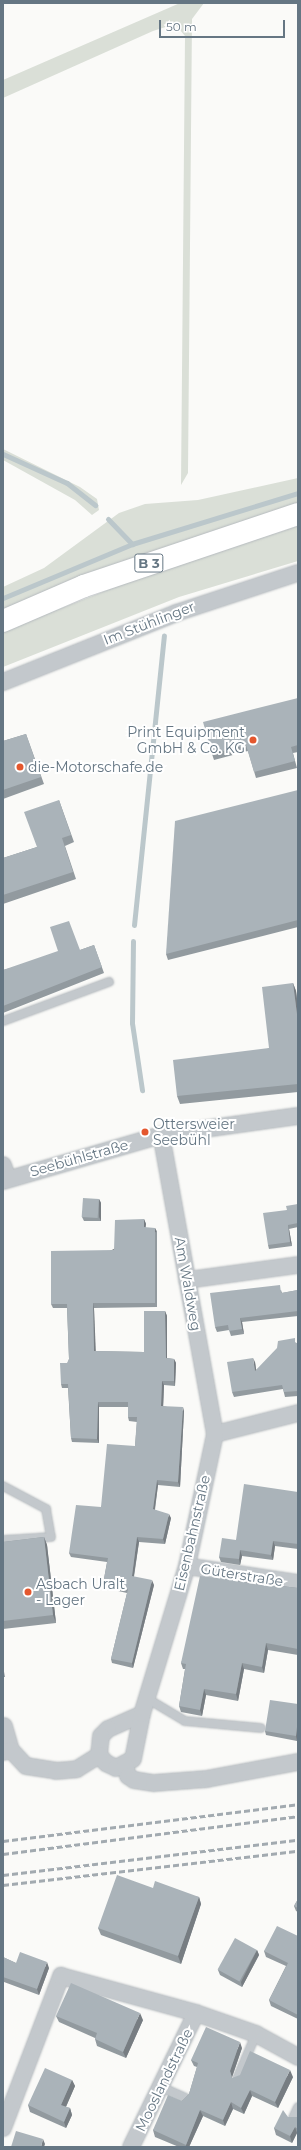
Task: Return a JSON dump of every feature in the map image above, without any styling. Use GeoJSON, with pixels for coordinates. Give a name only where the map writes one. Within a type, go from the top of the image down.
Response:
{"type":"FeatureCollection","features":[{"type":"Feature","properties":{"kind":"main road","name":"B 3"},"geometry":{"type":"LineString","coordinates":[[3,621],[84,586],[298,514]]}},
{"type":"Feature","properties":{"kind":"street","name":"Im Stühlinger"},"geometry":{"type":"LineString","coordinates":[[3,682],[176,613],[298,573]]}},
{"type":"Feature","properties":{"kind":"street","name":"Seebühlstraße"},"geometry":{"type":"LineString","coordinates":[[5,1175],[161,1135],[298,1116]]}},
{"type":"Feature","properties":{"kind":"street","name":"Am Waldweg"},"geometry":{"type":"LineString","coordinates":[[161,1135],[215,1434]]}},
{"type":"Feature","properties":{"kind":"street"},"geometry":{"type":"LineString","coordinates":[[187,1280],[298,1265]]}},
{"type":"Feature","properties":{"kind":"street"},"geometry":{"type":"LineString","coordinates":[[215,1434],[298,1413]]}},
{"type":"Feature","properties":{"kind":"street","name":"Eisenbahnstraße"},"geometry":{"type":"LineString","coordinates":[[125,1765],[133,1758],[142,1714],[148,1699],[186,1566],[215,1434]]}},
{"type":"Feature","properties":{"kind":"street","name":"Güterstraße"},"geometry":{"type":"LineString","coordinates":[[186,1566],[298,1583]]}},
{"type":"Feature","properties":{"kind":"street"},"geometry":{"type":"LineString","coordinates":[[99,1755],[101,1736],[108,1729],[142,1714]]}},
{"type":"Feature","properties":{"kind":"street"},"geometry":{"type":"LineString","coordinates":[[3,1725],[7,1751],[26,1766],[56,1772],[77,1769],[99,1755]]}},
{"type":"Feature","properties":{"kind":"street"},"geometry":{"type":"LineString","coordinates":[[99,1755],[116,1768],[125,1765],[134,1780],[154,1783],[207,1779],[298,1762]]}},
{"type":"Feature","properties":{"kind":"street","name":"Mooslandstraße"},"geometry":{"type":"LineString","coordinates":[[3,2128],[60,1976],[196,2013],[256,2034],[298,2057]]}},
{"type":"Feature","properties":{"kind":"street","name":"Mooslandstraße"},"geometry":{"type":"LineString","coordinates":[[131,2147],[196,2013]]}},
{"type":"Feature","properties":{"kind":"lane"},"geometry":{"type":"LineString","coordinates":[[3,1021],[109,982]]}},
{"type":"Feature","properties":{"kind":"lane"},"geometry":{"type":"LineString","coordinates":[[3,1486],[46,1509],[50,1537],[3,1540]]}},
{"type":"Feature","properties":{"kind":"lane"},"geometry":{"type":"LineString","coordinates":[[148,1699],[185,1721],[261,1728]]}},
{"type":"Feature","properties":{"kind":"lane"},"geometry":{"type":"LineString","coordinates":[[237,2079],[256,2034]]}},
{"type":"Feature","properties":{"kind":"lane"},"geometry":{"type":"LineString","coordinates":[[160,2087],[186,2098]]}},
{"type":"Feature","properties":{"kind":"lane"},"geometry":{"type":"LineString","coordinates":[[293,2118],[298,2107]]}},
{"type":"Feature","properties":{"kind":"shaded area"},"geometry":{"type":"Polygon","coordinates":[[[180,3],[204,3],[192,19],[188,473],[181,485],[185,36],[175,24],[153,31],[3,98],[3,80],[180,3]]]}},
{"type":"Feature","properties":{"kind":"shaded area"},"geometry":{"type":"Polygon","coordinates":[[[3,449],[80,487],[97,499],[99,510],[92,515],[75,500],[3,460],[3,449]]]}},
{"type":"Feature","properties":{"kind":"shaded area"},"geometry":{"type":"Polygon","coordinates":[[[298,478],[298,504],[70,580],[3,610],[3,587],[44,568],[119,513],[145,504],[198,500],[298,478]]]}},
{"type":"Feature","properties":{"kind":"shaded area"},"geometry":{"type":"Polygon","coordinates":[[[298,526],[298,561],[179,597],[3,667],[3,631],[156,571],[298,526]]]}},
{"type":"Feature","properties":{"kind":"building","name":"Print Equipment GmbH & Co. KG"},"geometry":{"type":"Polygon","coordinates":[[[298,698],[298,745],[291,747],[295,761],[254,772],[246,745],[212,754],[203,722],[298,698]]]}},
{"type":"Feature","properties":{"kind":"building","name":"die-Motorschafe.de"},"geometry":{"type":"Polygon","coordinates":[[[26,734],[41,777],[3,790],[3,741],[26,734]]]}},
{"type":"Feature","properties":{"kind":"building"},"geometry":{"type":"Polygon","coordinates":[[[298,790],[298,920],[166,954],[175,821],[298,790]]]}},
{"type":"Feature","properties":{"kind":"building"},"geometry":{"type":"Polygon","coordinates":[[[59,800],[71,835],[62,838],[73,872],[3,895],[3,858],[37,847],[24,812],[59,800]]]}},
{"type":"Feature","properties":{"kind":"building"},"geometry":{"type":"Polygon","coordinates":[[[69,921],[80,950],[94,945],[102,967],[3,1006],[3,970],[58,951],[50,927],[69,921]]]}},
{"type":"Feature","properties":{"kind":"building"},"geometry":{"type":"Polygon","coordinates":[[[293,983],[298,1022],[298,1084],[177,1096],[173,1060],[269,1048],[262,987],[293,983]]]}},
{"type":"Feature","properties":{"kind":"building"},"geometry":{"type":"Polygon","coordinates":[[[83,1198],[99,1199],[98,1218],[82,1217],[83,1198]]]}},
{"type":"Feature","properties":{"kind":"building"},"geometry":{"type":"Polygon","coordinates":[[[298,1204],[298,1223],[288,1225],[290,1242],[268,1245],[263,1213],[287,1210],[286,1206],[298,1204]]]}},
{"type":"Feature","properties":{"kind":"building"},"geometry":{"type":"Polygon","coordinates":[[[144,1219],[144,1227],[155,1228],[155,1303],[93,1303],[94,1351],[144,1352],[144,1311],[165,1311],[166,1358],[174,1359],[174,1381],[162,1381],[161,1406],[183,1407],[178,1482],[157,1480],[153,1509],[169,1514],[163,1539],[137,1537],[132,1576],[152,1580],[132,1663],[111,1659],[128,1589],[103,1584],[108,1558],[69,1553],[76,1505],[101,1507],[107,1444],[135,1446],[137,1417],[128,1417],[128,1402],[98,1402],[97,1439],[71,1438],[68,1384],[61,1384],[60,1363],[67,1363],[69,1359],[67,1304],[51,1304],[51,1251],[114,1250],[115,1220],[144,1219]]]}},
{"type":"Feature","properties":{"kind":"building"},"geometry":{"type":"Polygon","coordinates":[[[280,1285],[281,1293],[298,1290],[298,1311],[240,1318],[242,1329],[229,1331],[228,1325],[215,1327],[210,1293],[280,1285]]]}},
{"type":"Feature","properties":{"kind":"building"},"geometry":{"type":"Polygon","coordinates":[[[295,1338],[295,1342],[298,1344],[298,1391],[284,1392],[282,1385],[232,1392],[227,1362],[253,1358],[255,1371],[277,1348],[278,1341],[295,1338]]]}},
{"type":"Feature","properties":{"kind":"building"},"geometry":{"type":"Polygon","coordinates":[[[244,1484],[298,1492],[298,1544],[273,1541],[271,1555],[240,1550],[239,1559],[219,1557],[222,1538],[236,1540],[244,1484]]]}},
{"type":"Feature","properties":{"kind":"building","name":"Asbach Uralt - Lager"},"geometry":{"type":"Polygon","coordinates":[[[44,1537],[53,1615],[3,1621],[3,1542],[44,1537]]]}},
{"type":"Feature","properties":{"kind":"building"},"geometry":{"type":"Polygon","coordinates":[[[216,1574],[235,1577],[235,1581],[298,1588],[298,1649],[266,1643],[262,1667],[242,1663],[236,1694],[204,1689],[200,1710],[179,1706],[186,1664],[181,1663],[200,1576],[216,1578],[216,1574]]]}},
{"type":"Feature","properties":{"kind":"building"},"geometry":{"type":"Polygon","coordinates":[[[270,1700],[298,1704],[298,1727],[296,1736],[265,1731],[270,1700]]]}},
{"type":"Feature","properties":{"kind":"building"},"geometry":{"type":"Polygon","coordinates":[[[117,1875],[153,1888],[155,1881],[199,1897],[178,1956],[98,1928],[117,1875]]]}},
{"type":"Feature","properties":{"kind":"building"},"geometry":{"type":"Polygon","coordinates":[[[298,1899],[298,1908],[294,1906],[298,1899]]]}},
{"type":"Feature","properties":{"kind":"building"},"geometry":{"type":"Polygon","coordinates":[[[277,1926],[298,1936],[298,2015],[269,2000],[288,1963],[264,1951],[277,1926]]]}},
{"type":"Feature","properties":{"kind":"building"},"geometry":{"type":"Polygon","coordinates":[[[235,1938],[257,1950],[239,1982],[218,1969],[235,1938]]]}},
{"type":"Feature","properties":{"kind":"building"},"geometry":{"type":"Polygon","coordinates":[[[20,1952],[47,1962],[37,1989],[3,1977],[3,1957],[16,1963],[20,1952]]]}},
{"type":"Feature","properties":{"kind":"building"},"geometry":{"type":"Polygon","coordinates":[[[71,1983],[140,2013],[123,2052],[95,2039],[97,2033],[56,2016],[71,1983]]]}},
{"type":"Feature","properties":{"kind":"building"},"geometry":{"type":"Polygon","coordinates":[[[206,2027],[240,2042],[230,2071],[232,2078],[240,2075],[250,2051],[290,2070],[275,2102],[250,2090],[241,2108],[231,2102],[223,2120],[200,2110],[186,2145],[153,2130],[168,2095],[182,2101],[189,2094],[198,2063],[191,2060],[206,2027]]]}},
{"type":"Feature","properties":{"kind":"building"},"geometry":{"type":"Polygon","coordinates":[[[45,2068],[72,2080],[61,2105],[70,2108],[64,2122],[28,2105],[45,2068]]]}},
{"type":"Feature","properties":{"kind":"building"},"geometry":{"type":"Polygon","coordinates":[[[283,2110],[288,2117],[297,2117],[298,2115],[298,2129],[295,2127],[290,2136],[274,2128],[283,2110]]]}},
{"type":"Feature","properties":{"kind":"building"},"geometry":{"type":"Polygon","coordinates":[[[16,2131],[43,2139],[41,2147],[11,2147],[16,2131]]]}},
{"type":"Feature","properties":{"kind":"waterway"},"geometry":{"type":"LineString","coordinates":[[3,454],[67,483],[95,505]]}},
{"type":"Feature","properties":{"kind":"waterway"},"geometry":{"type":"LineString","coordinates":[[3,598],[132,544],[298,493]]}},
{"type":"Feature","properties":{"kind":"waterway"},"geometry":{"type":"LineString","coordinates":[[108,519],[132,544]]}},
{"type":"Feature","properties":{"kind":"waterway"},"geometry":{"type":"LineString","coordinates":[[134,925],[164,636]]}},
{"type":"Feature","properties":{"kind":"waterway"},"geometry":{"type":"LineString","coordinates":[[133,941],[132,1023],[142,1090]]}},
{"type":"Feature","properties":{"kind":"railway"},"geometry":{"type":"LineString","coordinates":[[3,1841],[298,1804]]}},
{"type":"Feature","properties":{"kind":"railway"},"geometry":{"type":"LineString","coordinates":[[3,1854],[298,1816]]}},
{"type":"Feature","properties":{"kind":"railway"},"geometry":{"type":"LineString","coordinates":[[3,1875],[298,1840]]}},
{"type":"Feature","properties":{"kind":"railway"},"geometry":{"type":"LineString","coordinates":[[3,1885],[298,1851]]}},
{"type":"Feature","properties":{"kind":"place","name":"Print Equipment GmbH & Co. KG"},"geometry":{"type":"Point","coordinates":[253,740]}},
{"type":"Feature","properties":{"kind":"place","name":"die-Motorschafe.de"},"geometry":{"type":"Point","coordinates":[20,767]}},
{"type":"Feature","properties":{"kind":"place","name":"Ottersweier Seebühl"},"geometry":{"type":"Point","coordinates":[145,1132]}},
{"type":"Feature","properties":{"kind":"place","name":"Asbach Uralt - Lager"},"geometry":{"type":"Point","coordinates":[28,1592]}}]}
